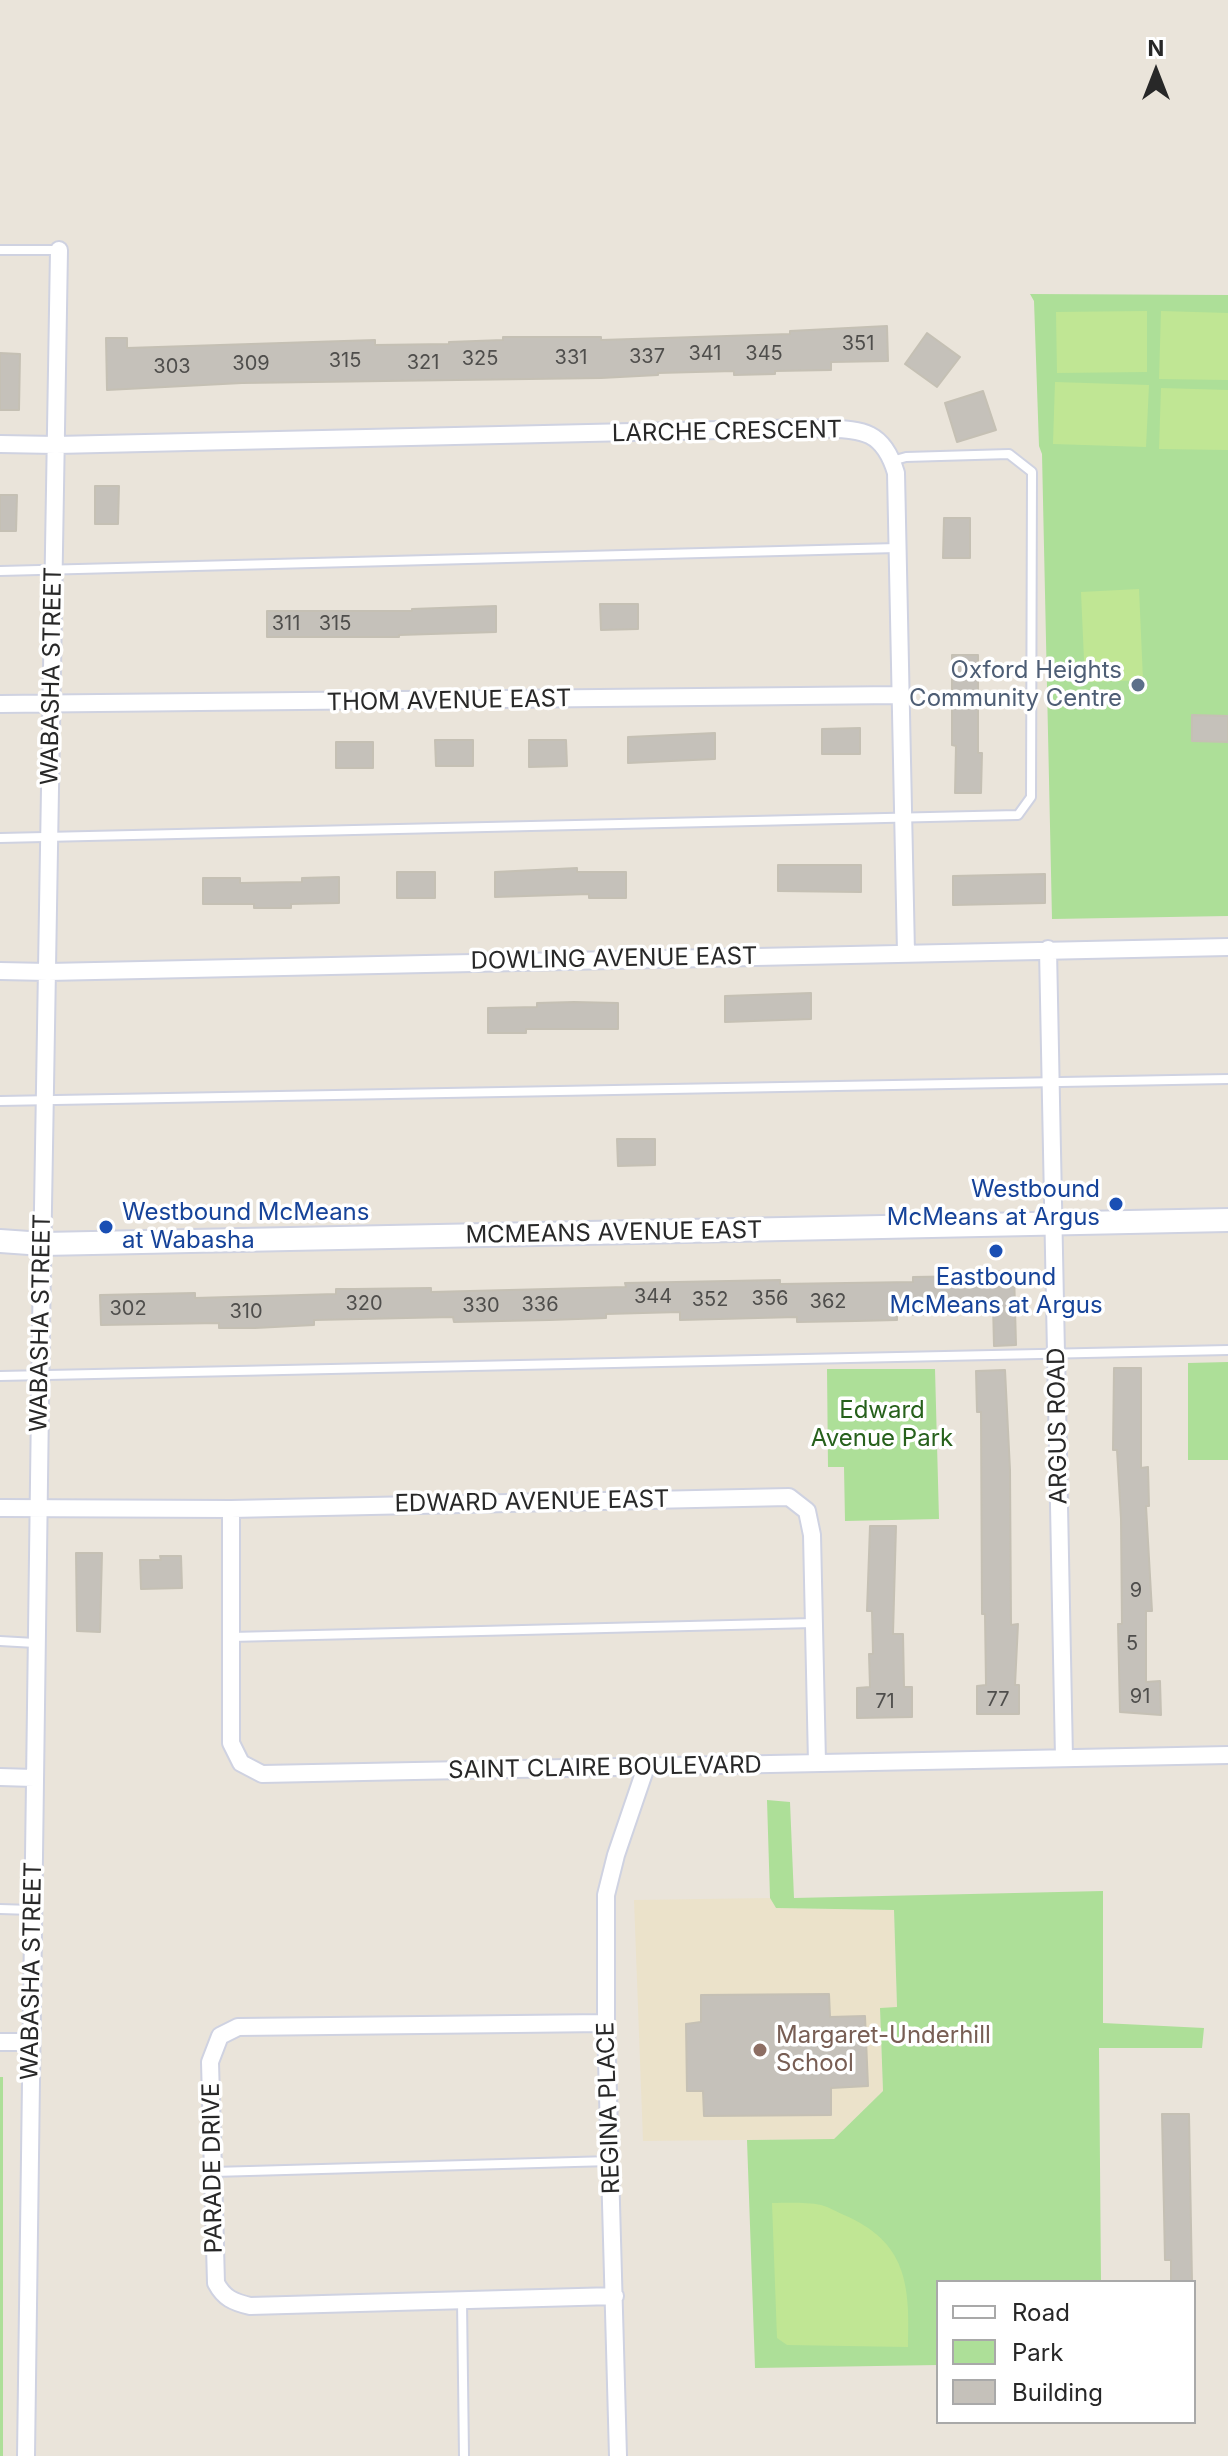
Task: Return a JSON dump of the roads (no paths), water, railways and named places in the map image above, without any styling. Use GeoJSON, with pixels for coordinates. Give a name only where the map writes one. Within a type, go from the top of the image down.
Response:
{"type":"FeatureCollection","features":[{"type":"Feature","properties":{"kind":"street","name":"WABASHA STREET"},"geometry":{"type":"LineString","coordinates":[[26,2456],[38,1377],[46,1102],[59,250]]}},
{"type":"Feature","properties":{"kind":"street","name":"LARCHE CRESCENT"},"geometry":{"type":"LineString","coordinates":[[0,444],[810,428],[859,431],[880,440],[892,461]]}},
{"type":"Feature","properties":{"kind":"street"},"geometry":{"type":"LineString","coordinates":[[892,461],[896,473],[906,953]]}},
{"type":"Feature","properties":{"kind":"street","name":"THOM AVENUE EAST"},"geometry":{"type":"LineString","coordinates":[[0,704],[899,695]]}},
{"type":"Feature","properties":{"kind":"street","name":"DOWLING AVENUE EAST"},"geometry":{"type":"LineString","coordinates":[[0,971],[1228,947]]}},
{"type":"Feature","properties":{"kind":"street","name":"ARGUS ROAD"},"geometry":{"type":"LineString","coordinates":[[1048,949],[1064,1758]]}},
{"type":"Feature","properties":{"kind":"street","name":"MCMEANS AVENUE EAST"},"geometry":{"type":"LineString","coordinates":[[0,1241],[43,1244],[1228,1220]]}},
{"type":"Feature","properties":{"kind":"street","name":"EDWARD AVENUE EAST"},"geometry":{"type":"LineString","coordinates":[[0,1508],[231,1509],[789,1497],[807,1511],[812,1535],[817,1763]]}},
{"type":"Feature","properties":{"kind":"street","name":"SAINT CLAIRE BOULEVARD"},"geometry":{"type":"LineString","coordinates":[[231,1509],[231,1743],[241,1763],[262,1774],[1228,1755]]}},
{"type":"Feature","properties":{"kind":"street","name":"REGINA PLACE"},"geometry":{"type":"LineString","coordinates":[[618,2456],[606,2023],[606,1895],[646,1767]]}},
{"type":"Feature","properties":{"kind":"street"},"geometry":{"type":"LineString","coordinates":[[0,1777],[34,1778]]}},
{"type":"Feature","properties":{"kind":"street","name":"PARADE DRIVE"},"geometry":{"type":"LineString","coordinates":[[606,2023],[238,2027],[220,2036],[210,2062],[216,2283],[223,2295],[250,2306],[615,2296]]}},
{"type":"Feature","properties":{"kind":"street"},"geometry":{"type":"LineString","coordinates":[[0,2042],[31,2042]]}},
{"type":"Feature","properties":{"kind":"lane","name":"WABASHA STREET"},"geometry":{"type":"LineString","coordinates":[[0,250],[59,250]]}},
{"type":"Feature","properties":{"kind":"lane"},"geometry":{"type":"LineString","coordinates":[[0,838],[1018,815],[1031,797],[1032,472],[1009,454],[906,457],[892,461]]}},
{"type":"Feature","properties":{"kind":"lane"},"geometry":{"type":"LineString","coordinates":[[0,571],[897,548]]}},
{"type":"Feature","properties":{"kind":"lane"},"geometry":{"type":"LineString","coordinates":[[0,1101],[1228,1079]]}},
{"type":"Feature","properties":{"kind":"lane"},"geometry":{"type":"LineString","coordinates":[[0,1376],[1228,1350]]}},
{"type":"Feature","properties":{"kind":"lane"},"geometry":{"type":"LineString","coordinates":[[231,1637],[814,1623]]}},
{"type":"Feature","properties":{"kind":"lane"},"geometry":{"type":"LineString","coordinates":[[0,1641],[35,1643]]}},
{"type":"Feature","properties":{"kind":"lane"},"geometry":{"type":"LineString","coordinates":[[0,1909],[32,1910]]}},
{"type":"Feature","properties":{"kind":"lane"},"geometry":{"type":"LineString","coordinates":[[213,2172],[611,2161]]}},
{"type":"Feature","properties":{"kind":"lane"},"geometry":{"type":"LineString","coordinates":[[462,2300],[464,2456]]}},
{"type":"Feature","properties":{"kind":"place","name":"Oxford Heights Community Centre"},"geometry":{"type":"Point","coordinates":[1138,685]}},
{"type":"Feature","properties":{"kind":"place","name":"Westbound McMeans at Argus"},"geometry":{"type":"Point","coordinates":[1116,1204]}},
{"type":"Feature","properties":{"kind":"place","name":"Westbound McMeans at Wabasha"},"geometry":{"type":"Point","coordinates":[106,1227]}},
{"type":"Feature","properties":{"kind":"place","name":"Eastbound McMeans at Argus"},"geometry":{"type":"Point","coordinates":[996,1251]}},
{"type":"Feature","properties":{"kind":"place","name":"Margaret-Underhill School"},"geometry":{"type":"Point","coordinates":[760,2050]}},
{"type":"Feature","properties":{"kind":"park label","name":"Edward Avenue Park"},"geometry":{"type":"Point","coordinates":[882,1425]}}]}
